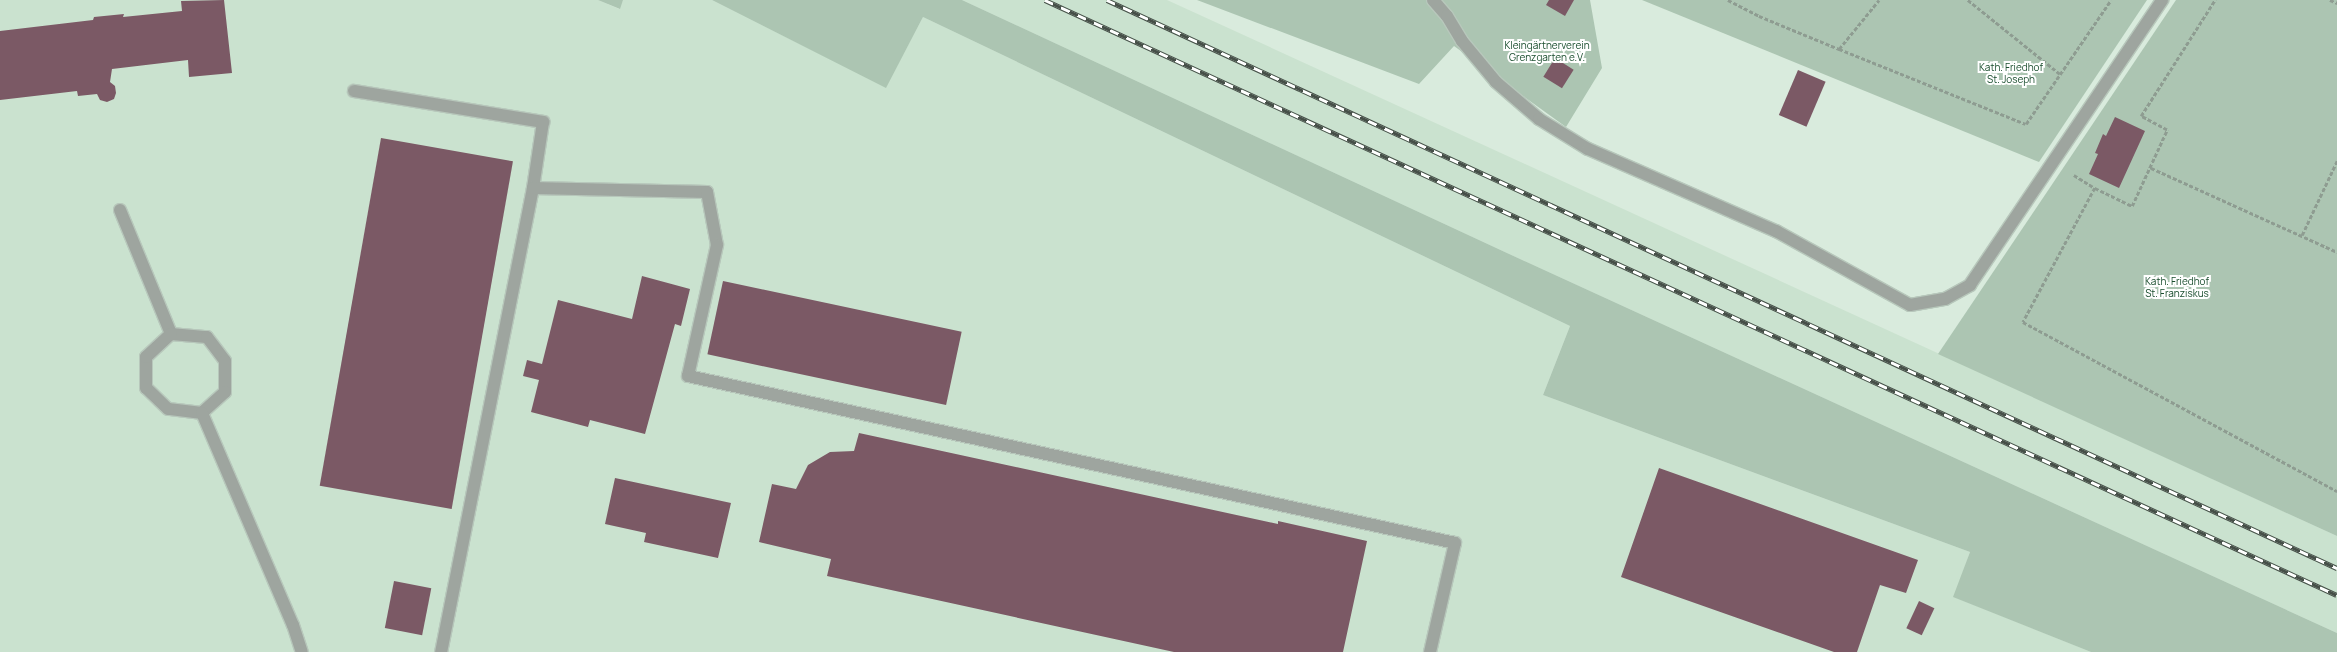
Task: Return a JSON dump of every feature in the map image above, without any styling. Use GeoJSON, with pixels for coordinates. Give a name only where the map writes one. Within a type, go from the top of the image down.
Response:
{"type":"FeatureCollection","features":[{"type":"Feature","properties":{"kind":"lane"},"geometry":{"type":"LineString","coordinates":[[1433,0],[1447,16],[1462,41],[1496,82],[1539,119],[1588,149],[1776,231],[1910,305],[1945,299],[1970,286],[2162,0]]}},
{"type":"Feature","properties":{"kind":"lane"},"geometry":{"type":"LineString","coordinates":[[354,91],[544,122],[533,188],[441,652]]}},
{"type":"Feature","properties":{"kind":"lane"},"geometry":{"type":"LineString","coordinates":[[533,188],[707,192],[717,245],[688,376],[1455,543],[1430,652]]}},
{"type":"Feature","properties":{"kind":"lane"},"geometry":{"type":"LineString","coordinates":[[120,210],[171,334]]}},
{"type":"Feature","properties":{"kind":"lane"},"geometry":{"type":"LineString","coordinates":[[171,334],[207,337],[225,361],[225,392],[202,413],[168,409],[146,388],[146,357],[171,334]]}},
{"type":"Feature","properties":{"kind":"lane"},"geometry":{"type":"LineString","coordinates":[[202,413],[293,625],[302,652]]}},
{"type":"Feature","properties":{"kind":"path"},"geometry":{"type":"LineString","coordinates":[[1728,0],[1759,16],[1839,50],[2026,124],[2111,0]]}},
{"type":"Feature","properties":{"kind":"path"},"geometry":{"type":"LineString","coordinates":[[1839,50],[1879,0]]}},
{"type":"Feature","properties":{"kind":"path"},"geometry":{"type":"LineString","coordinates":[[1968,0],[2060,74]]}},
{"type":"Feature","properties":{"kind":"path"},"geometry":{"type":"LineString","coordinates":[[2066,143],[2074,175],[2095,188],[2132,206],[2151,168],[2167,130],[2141,116],[2215,0]]}},
{"type":"Feature","properties":{"kind":"path"},"geometry":{"type":"LineString","coordinates":[[2330,0],[2337,3]]}},
{"type":"Feature","properties":{"kind":"path"},"geometry":{"type":"LineString","coordinates":[[2302,236],[2337,161]]}},
{"type":"Feature","properties":{"kind":"path"},"geometry":{"type":"LineString","coordinates":[[2151,168],[2337,252]]}},
{"type":"Feature","properties":{"kind":"path"},"geometry":{"type":"LineString","coordinates":[[2095,188],[2023,322],[2337,491]]}},
{"type":"Feature","properties":{"kind":"shaded area"},"geometry":{"type":"Polygon","coordinates":[[[0,0],[598,0],[619,9],[623,0],[712,0],[886,87],[923,17],[1570,326],[1543,395],[1970,552],[1954,597],[2091,652],[0,652],[0,0]]]}},
{"type":"Feature","properties":{"kind":"shaded area"},"geometry":{"type":"Polygon","coordinates":[[[962,0],[1167,0],[2337,536],[2337,633],[1507,253],[962,0]]]}},
{"type":"Feature","properties":{"kind":"green space"},"geometry":{"type":"Polygon","coordinates":[[[598,0],[623,0],[620,9],[598,0]]]}},
{"type":"Feature","properties":{"kind":"green space"},"geometry":{"type":"Polygon","coordinates":[[[712,0],[962,0],[1507,253],[2337,633],[2337,652],[2091,652],[1953,597],[1970,552],[1543,395],[1570,326],[923,17],[886,88],[712,0]]]}},
{"type":"Feature","properties":{"kind":"green space","name":"Kleingärtnerverein Grenzgarten e.V."},"geometry":{"type":"Polygon","coordinates":[[[1197,0],[1590,0],[1602,68],[1566,127],[1454,46],[1419,84],[1197,0]]]}},
{"type":"Feature","properties":{"kind":"green space","name":"Kath. Friedhof St. Joseph"},"geometry":{"type":"Polygon","coordinates":[[[1642,0],[2147,0],[2039,162],[1642,0]]]}},
{"type":"Feature","properties":{"kind":"green space","name":"Kath. Friedhof St. Franziskus"},"geometry":{"type":"Polygon","coordinates":[[[2176,0],[2337,0],[2337,536],[1938,354],[2176,0]]]}},
{"type":"Feature","properties":{"kind":"building"},"geometry":{"type":"Polygon","coordinates":[[[224,0],[232,73],[189,77],[188,60],[112,69],[110,82],[115,86],[116,93],[114,99],[107,102],[100,100],[97,94],[78,96],[77,91],[0,100],[0,31],[93,20],[94,17],[124,14],[123,17],[182,11],[181,1],[224,0]]]}},
{"type":"Feature","properties":{"kind":"building"},"geometry":{"type":"Polygon","coordinates":[[[1549,0],[1574,0],[1565,16],[1546,5],[1549,0]]]}},
{"type":"Feature","properties":{"kind":"building"},"geometry":{"type":"Polygon","coordinates":[[[1555,58],[1574,70],[1562,88],[1543,77],[1555,58]]]}},
{"type":"Feature","properties":{"kind":"building"},"geometry":{"type":"Polygon","coordinates":[[[1798,70],[1826,82],[1806,127],[1779,115],[1798,70]]]}},
{"type":"Feature","properties":{"kind":"building"},"geometry":{"type":"Polygon","coordinates":[[[2115,117],[2145,131],[2119,188],[2089,174],[2098,154],[2095,153],[2103,134],[2106,136],[2115,117]]]}},
{"type":"Feature","properties":{"kind":"building"},"geometry":{"type":"Polygon","coordinates":[[[381,138],[513,161],[452,509],[320,486],[381,138]]]}},
{"type":"Feature","properties":{"kind":"building"},"geometry":{"type":"Polygon","coordinates":[[[642,276],[690,289],[681,326],[675,324],[645,434],[590,420],[588,427],[531,412],[539,380],[523,376],[527,360],[542,364],[558,300],[632,319],[642,276]]]}},
{"type":"Feature","properties":{"kind":"building"},"geometry":{"type":"Polygon","coordinates":[[[723,281],[962,332],[946,405],[707,354],[723,281]]]}},
{"type":"Feature","properties":{"kind":"building"},"geometry":{"type":"Polygon","coordinates":[[[859,433],[1278,524],[1278,521],[1367,541],[1343,652],[1174,652],[827,576],[831,559],[759,542],[772,484],[796,489],[808,465],[830,452],[854,451],[859,433]]]}},
{"type":"Feature","properties":{"kind":"building"},"geometry":{"type":"Polygon","coordinates":[[[1659,468],[1918,560],[1906,593],[1880,585],[1857,652],[1834,652],[1621,577],[1659,468]]]}},
{"type":"Feature","properties":{"kind":"building"},"geometry":{"type":"Polygon","coordinates":[[[615,478],[731,503],[718,558],[644,542],[646,533],[605,524],[615,478]]]}},
{"type":"Feature","properties":{"kind":"building"},"geometry":{"type":"Polygon","coordinates":[[[394,581],[431,588],[422,635],[385,628],[394,581]]]}},
{"type":"Feature","properties":{"kind":"building"},"geometry":{"type":"Polygon","coordinates":[[[1919,601],[1934,608],[1922,635],[1906,628],[1919,601]]]}},
{"type":"Feature","properties":{"kind":"railway"},"geometry":{"type":"LineString","coordinates":[[1045,0],[2337,595]]}},
{"type":"Feature","properties":{"kind":"railway"},"geometry":{"type":"LineString","coordinates":[[1107,0],[2337,568]]}}]}
